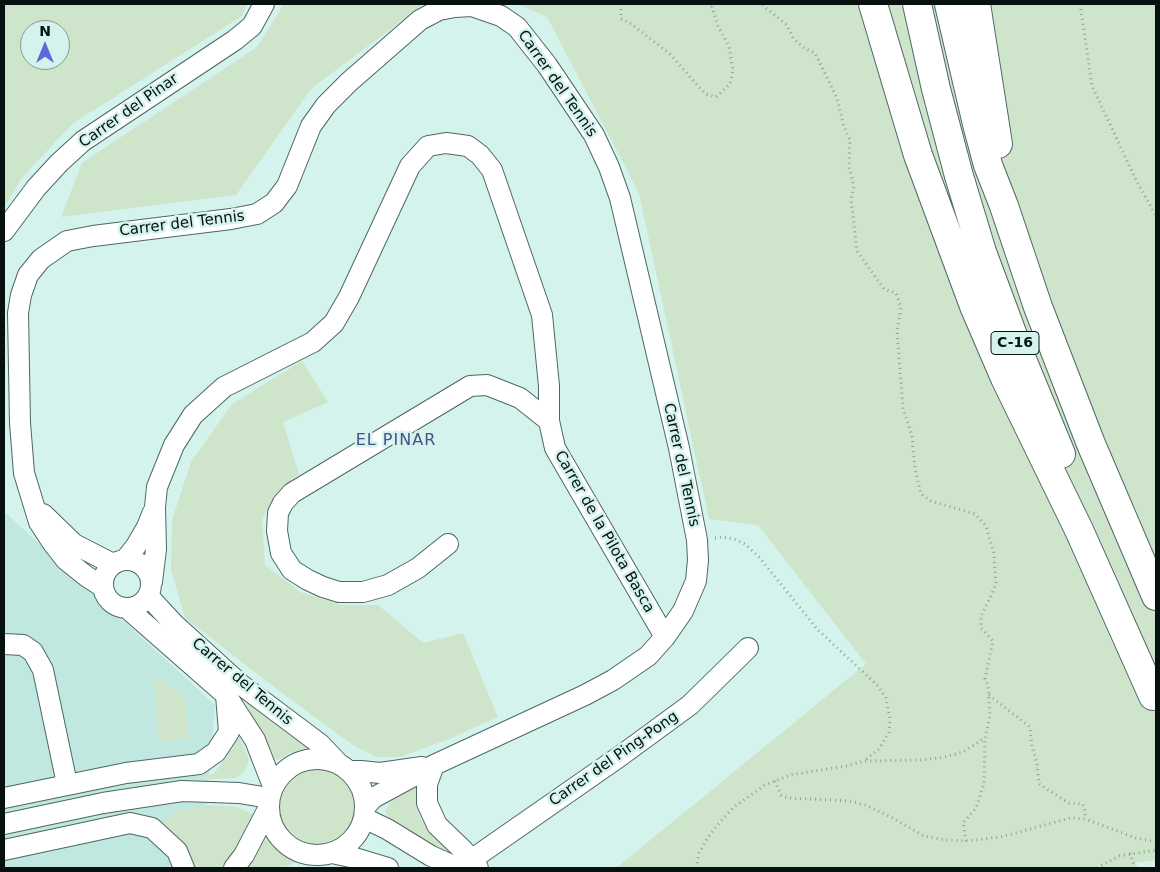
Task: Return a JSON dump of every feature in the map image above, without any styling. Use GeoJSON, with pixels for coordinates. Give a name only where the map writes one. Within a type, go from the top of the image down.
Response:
{"type":"FeatureCollection","features":[{"type":"Feature","properties":{"kind":"highway"},"geometry":{"type":"LineString","coordinates":[[873,4],[918,155],[974,306],[1005,378],[1079,530],[1153,696]]}},
{"type":"Feature","properties":{"kind":"highway","name":"C-16"},"geometry":{"type":"LineString","coordinates":[[917,4],[936,89],[982,252],[1042,410],[1156,668]]}},
{"type":"Feature","properties":{"kind":"highway","name":"C-16"},"geometry":{"type":"LineString","coordinates":[[949,4],[988,165],[1004,206],[1038,308],[1091,444],[1156,596]]}},
{"type":"Feature","properties":{"kind":"highway"},"geometry":{"type":"LineString","coordinates":[[976,4],[1001,163],[1004,206]]}},
{"type":"Feature","properties":{"kind":"street","name":"Carrer del Pinar"},"geometry":{"type":"LineString","coordinates":[[4,231],[36,188],[58,163],[77,147],[146,98],[235,40],[252,26],[264,4]]}},
{"type":"Feature","properties":{"kind":"street","name":"Carrer del Tennis"},"geometry":{"type":"LineString","coordinates":[[270,798],[255,740],[226,695],[128,609],[114,605],[105,594],[103,587],[66,560],[39,522],[24,473],[12,422],[18,313],[21,295],[28,275],[42,259],[68,241],[257,214],[274,203],[287,186],[312,126],[326,105],[349,82],[420,20],[439,10],[472,6],[501,16],[517,27],[547,65],[594,135],[609,167],[620,198],[679,448],[697,540],[696,581],[683,611],[665,637],[648,656],[599,687],[552,711],[434,765],[373,798],[364,812]]}},
{"type":"Feature","properties":{"kind":"street","name":"Carrer de la Pilota Basca"},"geometry":{"type":"LineString","coordinates":[[150,590],[156,549],[155,508],[157,487],[174,445],[193,415],[224,387],[313,342],[334,323],[349,297],[410,166],[428,146],[446,143],[468,146],[480,155],[492,170],[542,315],[549,386],[549,421],[555,448],[665,637]]}},
{"type":"Feature","properties":{"kind":"street"},"geometry":{"type":"LineString","coordinates":[[448,544],[418,568],[388,585],[363,592],[339,592],[323,588],[292,570],[281,553],[277,531],[278,513],[283,503],[292,493],[470,386],[487,385],[520,398],[549,421]]}},
{"type":"Feature","properties":{"kind":"street","name":"Carrer del Tennis"},"geometry":{"type":"LineString","coordinates":[[34,507],[74,544],[119,562],[132,560],[148,570],[150,590],[174,626],[252,693],[320,744],[344,768],[380,773],[434,765]]}},
{"type":"Feature","properties":{"kind":"street","name":"Carrer de la Pilota Basca"},"geometry":{"type":"LineString","coordinates":[[119,562],[136,546],[155,508]]}},
{"type":"Feature","properties":{"kind":"street"},"geometry":{"type":"LineString","coordinates":[[103,587],[105,574],[119,562]]}},
{"type":"Feature","properties":{"kind":"street"},"geometry":{"type":"LineString","coordinates":[[128,609],[136,607],[150,590]]}},
{"type":"Feature","properties":{"kind":"street"},"geometry":{"type":"LineString","coordinates":[[4,644],[23,645],[32,652],[43,670],[68,784]]}},
{"type":"Feature","properties":{"kind":"street","name":"Carrer del Ping-Pong"},"geometry":{"type":"LineString","coordinates":[[469,865],[690,705],[748,648]]}},
{"type":"Feature","properties":{"kind":"street"},"geometry":{"type":"LineString","coordinates":[[4,798],[126,773],[199,764],[216,752],[229,732],[226,695]]}},
{"type":"Feature","properties":{"kind":"street"},"geometry":{"type":"LineString","coordinates":[[234,868],[244,855],[270,798],[282,774],[294,764],[308,760],[324,759],[344,768],[361,788],[364,812],[358,833],[346,845],[332,853],[304,862],[298,852],[277,835],[271,823],[270,798]]}},
{"type":"Feature","properties":{"kind":"street"},"geometry":{"type":"LineString","coordinates":[[434,765],[427,784],[427,803],[437,825],[463,850],[469,865]]}},
{"type":"Feature","properties":{"kind":"street"},"geometry":{"type":"LineString","coordinates":[[126,773],[156,787],[182,792]]}},
{"type":"Feature","properties":{"kind":"street"},"geometry":{"type":"LineString","coordinates":[[4,824],[103,803],[182,792],[239,793],[270,798]]}},
{"type":"Feature","properties":{"kind":"street"},"geometry":{"type":"LineString","coordinates":[[103,803],[126,808],[152,828],[177,851],[184,868]]}},
{"type":"Feature","properties":{"kind":"street"},"geometry":{"type":"LineString","coordinates":[[364,812],[386,829],[431,856],[469,865]]}},
{"type":"Feature","properties":{"kind":"street"},"geometry":{"type":"LineString","coordinates":[[4,850],[130,823],[152,828]]}},
{"type":"Feature","properties":{"kind":"street"},"geometry":{"type":"LineString","coordinates":[[332,853],[388,868]]}},
{"type":"Feature","properties":{"kind":"path"},"geometry":{"type":"LineString","coordinates":[[622,4],[621,20],[630,23],[670,54],[706,94],[716,97],[730,84],[733,71],[729,46],[716,21],[712,7],[713,4]]}},
{"type":"Feature","properties":{"kind":"path"},"geometry":{"type":"LineString","coordinates":[[762,4],[788,25],[794,38],[804,48],[815,53],[837,98],[844,127],[850,140],[849,167],[854,188],[851,199],[857,251],[884,289],[896,293],[900,308],[897,331],[903,408],[912,436],[915,469],[921,494],[931,501],[975,514],[986,526],[994,554],[996,583],[981,616],[981,628],[993,641],[985,679],[990,695],[990,716],[985,738],[984,784],[976,808],[963,823],[966,841]]}},
{"type":"Feature","properties":{"kind":"path"},"geometry":{"type":"LineString","coordinates":[[1080,4],[1092,86],[1137,182],[1156,216]]}},
{"type":"Feature","properties":{"kind":"path"},"geometry":{"type":"LineString","coordinates":[[696,868],[698,853],[720,822],[734,807],[751,794],[775,780],[790,775],[846,766],[864,760],[879,750],[889,732],[889,708],[886,698],[877,685],[818,630],[759,557],[745,544],[734,539],[722,537],[697,540]]}},
{"type":"Feature","properties":{"kind":"path"},"geometry":{"type":"LineString","coordinates":[[990,695],[1030,727],[1039,784],[1069,802],[1083,804],[1085,819]]}},
{"type":"Feature","properties":{"kind":"path"},"geometry":{"type":"LineString","coordinates":[[864,760],[922,760],[945,757],[963,752],[977,745],[985,738]]}},
{"type":"Feature","properties":{"kind":"path"},"geometry":{"type":"LineString","coordinates":[[775,780],[781,795],[788,798],[850,801],[865,805],[891,817],[924,836],[946,840],[966,841],[1001,837],[1070,818],[1085,819],[1136,838],[1156,842]]}},
{"type":"Feature","properties":{"kind":"path"},"geometry":{"type":"LineString","coordinates":[[1097,868],[1119,856],[1156,850]]}},
{"type":"Feature","properties":{"kind":"path"},"geometry":{"type":"LineString","coordinates":[[1130,853],[1135,868]]}},
{"type":"Feature","properties":{"kind":"shaded area"},"geometry":{"type":"Polygon","coordinates":[[[4,514],[7,514],[215,705],[202,868],[4,868],[4,514]]]}},
{"type":"Feature","properties":{"kind":"green space"},"geometry":{"type":"Polygon","coordinates":[[[4,4],[247,4],[242,16],[72,124],[21,179],[4,208],[4,4]]]}},
{"type":"Feature","properties":{"kind":"green space"},"geometry":{"type":"Polygon","coordinates":[[[284,4],[424,4],[311,89],[236,195],[61,217],[82,163],[257,47],[284,4]]]}},
{"type":"Feature","properties":{"kind":"green space"},"geometry":{"type":"Polygon","coordinates":[[[517,4],[1156,4],[1156,860],[1135,863],[1139,868],[616,868],[866,664],[758,525],[709,519],[639,193],[547,17],[517,4]]]}},
{"type":"Feature","properties":{"kind":"green space"},"geometry":{"type":"Polygon","coordinates":[[[302,361],[328,402],[283,422],[299,474],[278,492],[262,518],[265,565],[300,592],[340,605],[378,605],[423,643],[463,633],[498,717],[449,739],[400,757],[376,757],[353,745],[185,618],[171,570],[172,520],[191,462],[232,404],[302,361]]]}},
{"type":"Feature","properties":{"kind":"green space"},"geometry":{"type":"Polygon","coordinates":[[[154,675],[186,697],[188,739],[159,742],[154,675]]]}},
{"type":"Feature","properties":{"kind":"green space"},"geometry":{"type":"Polygon","coordinates":[[[250,699],[313,747],[290,753],[278,760],[271,758],[246,702],[250,699]]]}},
{"type":"Feature","properties":{"kind":"green space"},"geometry":{"type":"Polygon","coordinates":[[[238,735],[249,760],[244,772],[236,778],[190,780],[213,774],[227,757],[238,735]]]}},
{"type":"Feature","properties":{"kind":"green space"},"geometry":{"type":"Polygon","coordinates":[[[318,768],[333,771],[346,779],[354,792],[357,807],[354,822],[346,835],[333,843],[318,846],[303,843],[290,835],[282,822],[279,807],[282,792],[290,779],[303,771],[318,768]]]}},
{"type":"Feature","properties":{"kind":"green space"},"geometry":{"type":"Polygon","coordinates":[[[418,781],[416,799],[421,819],[432,832],[458,851],[453,857],[391,820],[385,812],[397,792],[418,781]]]}},
{"type":"Feature","properties":{"kind":"green space"},"geometry":{"type":"Polygon","coordinates":[[[198,805],[234,806],[253,814],[237,846],[223,868],[191,868],[160,825],[175,812],[198,805]]]}},
{"type":"Feature","properties":{"kind":"green space"},"geometry":{"type":"Polygon","coordinates":[[[267,833],[297,858],[297,862],[282,868],[246,868],[254,858],[267,833]]]}},
{"type":"Feature","properties":{"kind":"district","name":"EL PINAR"},"geometry":{"type":"Point","coordinates":[396,441]}}]}
